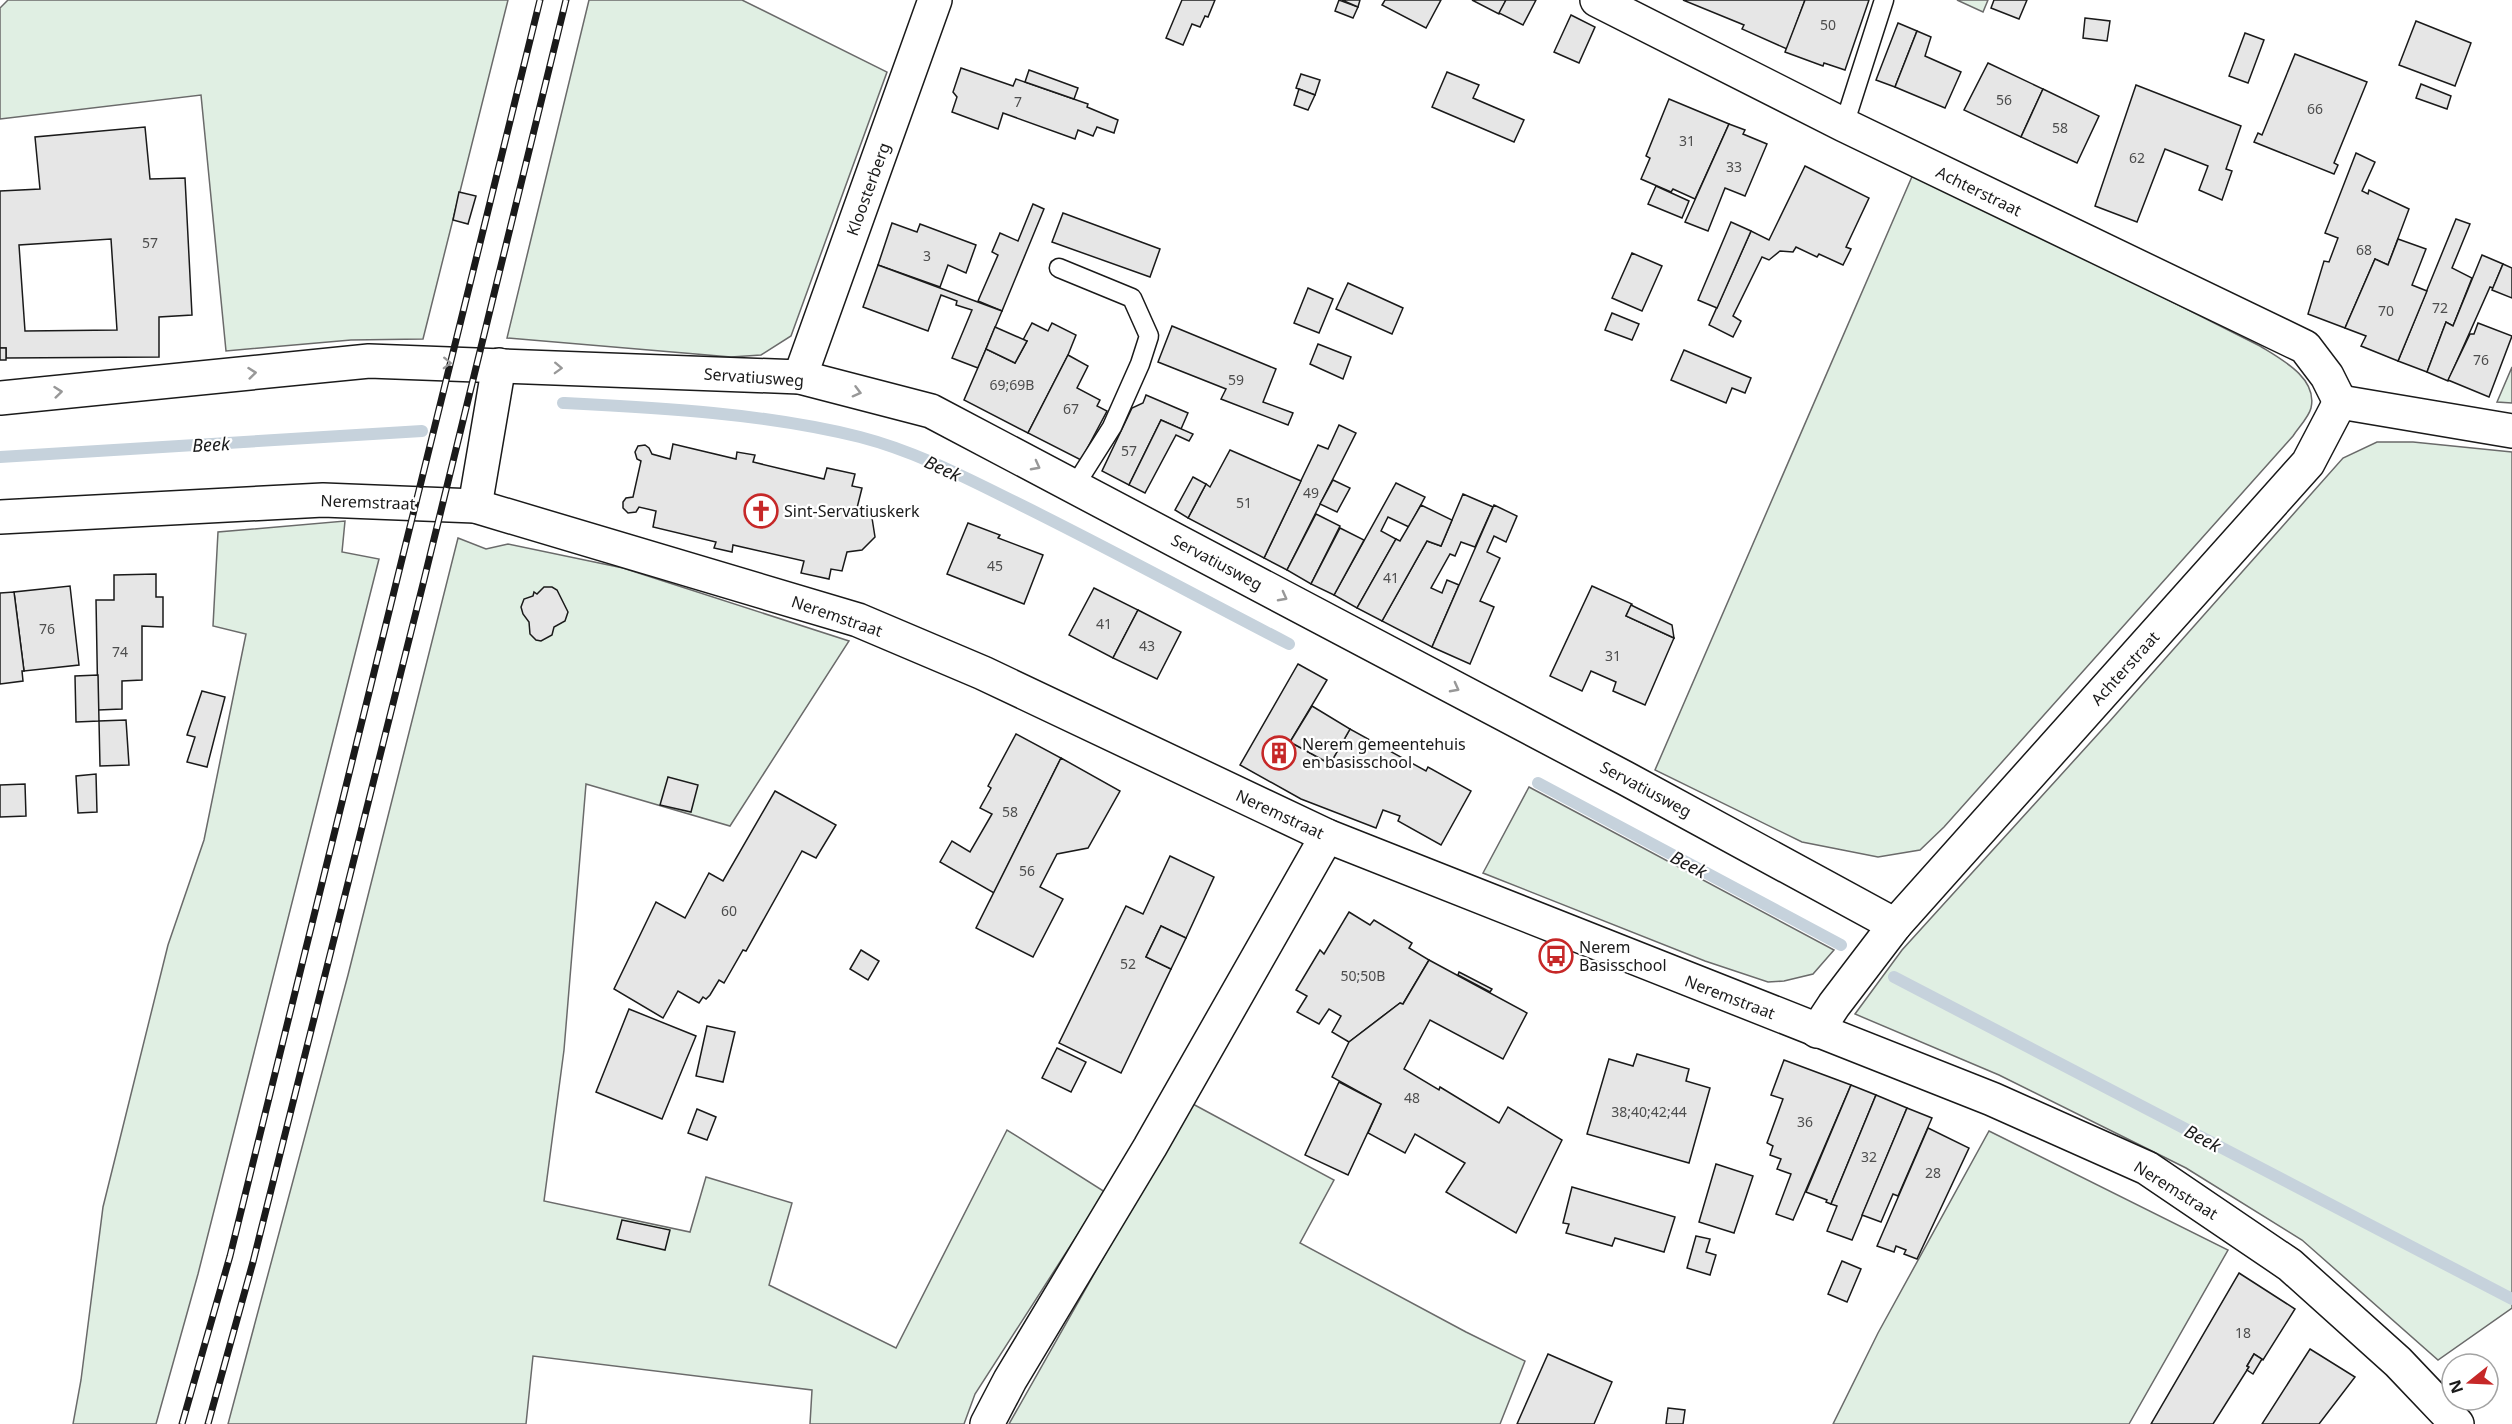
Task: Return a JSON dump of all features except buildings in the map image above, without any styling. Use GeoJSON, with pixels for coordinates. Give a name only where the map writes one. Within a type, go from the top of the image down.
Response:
{"type":"FeatureCollection","features":[{"type":"Feature","properties":{"kind":"street","name":"Kloosterberg"},"geometry":{"type":"LineString","coordinates":[[800,377],[936,0]]}},
{"type":"Feature","properties":{"kind":"street","name":"Achterstraat"},"geometry":{"type":"LineString","coordinates":[[1597,0],[1844,125],[2305,347],[2327,376],[2340,402],[2308,463],[1895,925]]}},
{"type":"Feature","properties":{"kind":"street"},"geometry":{"type":"LineString","coordinates":[[0,398],[369,361],[499,365],[475,506]]}},
{"type":"Feature","properties":{"kind":"street","name":"Servatiusweg"},"geometry":{"type":"LineString","coordinates":[[499,365],[800,377],[931,411],[1615,772],[1895,925]]}},
{"type":"Feature","properties":{"kind":"street"},"geometry":{"type":"LineString","coordinates":[[2340,402],[2512,430]]}},
{"type":"Feature","properties":{"kind":"street","name":"Neremstraat"},"geometry":{"type":"LineString","coordinates":[[0,517],[324,500],[475,506],[858,620],[983,673],[1327,836],[1992,1100],[2147,1168],[2290,1265],[2398,1362],[2457,1424]]}},
{"type":"Feature","properties":{"kind":"street"},"geometry":{"type":"LineString","coordinates":[[987,1424],[1010,1380],[1150,1147],[1327,836]]}},
{"type":"Feature","properties":{"kind":"street"},"geometry":{"type":"LineString","coordinates":[[1817,1031],[1833,1005],[1895,925]]}},
{"type":"Feature","properties":{"kind":"lane"},"geometry":{"type":"LineString","coordinates":[[1844,125],[1884,0]]}},
{"type":"Feature","properties":{"kind":"lane"},"geometry":{"type":"LineString","coordinates":[[1059,268],[1132,298],[1149,336],[1140,364],[1112,427],[1074,487]]}},
{"type":"Feature","properties":{"kind":"green space"},"geometry":{"type":"Polygon","coordinates":[[[8,0],[508,0],[423,339],[351,340],[226,351],[201,95],[0,119],[0,8],[8,0]]]}},
{"type":"Feature","properties":{"kind":"green space"},"geometry":{"type":"Polygon","coordinates":[[[589,0],[742,0],[887,72],[791,336],[761,355],[731,357],[507,338],[589,0]]]}},
{"type":"Feature","properties":{"kind":"green space"},"geometry":{"type":"Polygon","coordinates":[[[1957,0],[1988,0],[1983,12],[1957,0]]]}},
{"type":"Feature","properties":{"kind":"green space"},"geometry":{"type":"Polygon","coordinates":[[[1914,172],[2260,346],[2296,371],[2309,387],[2312,397],[2310,411],[2293,436],[1944,827],[1920,850],[1878,857],[1802,842],[1655,770],[1914,172]]]}},
{"type":"Feature","properties":{"kind":"green space"},"geometry":{"type":"Polygon","coordinates":[[[2512,367],[2512,403],[2497,402],[2512,367]]]}},
{"type":"Feature","properties":{"kind":"green space"},"geometry":{"type":"Polygon","coordinates":[[[2377,442],[2413,442],[2512,452],[2512,1308],[2449,1352],[2440,1352],[2438,1360],[2302,1240],[2186,1168],[1999,1075],[1855,1014],[1902,950],[2109,722],[2343,458],[2377,442]]]}},
{"type":"Feature","properties":{"kind":"green space"},"geometry":{"type":"Polygon","coordinates":[[[345,521],[342,552],[379,559],[198,1274],[156,1424],[73,1424],[81,1380],[103,1207],[168,945],[204,840],[246,634],[213,626],[218,532],[345,521]]]}},
{"type":"Feature","properties":{"kind":"green space"},"geometry":{"type":"Polygon","coordinates":[[[458,538],[486,549],[508,544],[623,568],[849,641],[730,826],[586,784],[564,1050],[544,1201],[690,1232],[706,1177],[792,1203],[769,1285],[896,1348],[1007,1130],[1105,1192],[975,1394],[964,1424],[810,1424],[812,1390],[533,1356],[526,1424],[228,1424],[348,975],[458,538]]]}},
{"type":"Feature","properties":{"kind":"green space"},"geometry":{"type":"Polygon","coordinates":[[[1529,787],[1834,950],[1813,974],[1784,981],[1768,982],[1705,961],[1483,873],[1529,787]]]}},
{"type":"Feature","properties":{"kind":"green space"},"geometry":{"type":"Polygon","coordinates":[[[1191,1103],[1334,1180],[1300,1243],[1525,1361],[1500,1424],[1009,1424],[1191,1103]]]}},
{"type":"Feature","properties":{"kind":"green space"},"geometry":{"type":"Polygon","coordinates":[[[1989,1131],[2228,1250],[2129,1424],[1833,1424],[1878,1333],[1989,1131]]]}},
{"type":"Feature","properties":{"kind":"waterway","name":"Beek"},"geometry":{"type":"LineString","coordinates":[[563,403],[750,417],[823,429],[881,443],[943,467],[983,486],[1289,644]]}},
{"type":"Feature","properties":{"kind":"waterway","name":"Beek"},"geometry":{"type":"LineString","coordinates":[[0,457],[422,431]]}},
{"type":"Feature","properties":{"kind":"waterway","name":"Beek"},"geometry":{"type":"LineString","coordinates":[[1538,783],[1841,945]]}},
{"type":"Feature","properties":{"kind":"waterway","name":"Beek"},"geometry":{"type":"LineString","coordinates":[[1894,977],[2512,1299]]}},
{"type":"Feature","properties":{"kind":"railway"},"geometry":{"type":"LineString","coordinates":[[182,1424],[230,1256],[540,0]]}},
{"type":"Feature","properties":{"kind":"railway"},"geometry":{"type":"LineString","coordinates":[[208,1424],[253,1262],[566,0]]}},
{"type":"Feature","properties":{"kind":"place","name":"Sint-Servatiuskerk"},"geometry":{"type":"Point","coordinates":[761,511]}},
{"type":"Feature","properties":{"kind":"place","name":"Nerem gemeentehuis en basisschool"},"geometry":{"type":"Point","coordinates":[1279,753]}},
{"type":"Feature","properties":{"kind":"place","name":"Nerem Basisschool"},"geometry":{"type":"Point","coordinates":[1556,956]}}]}
